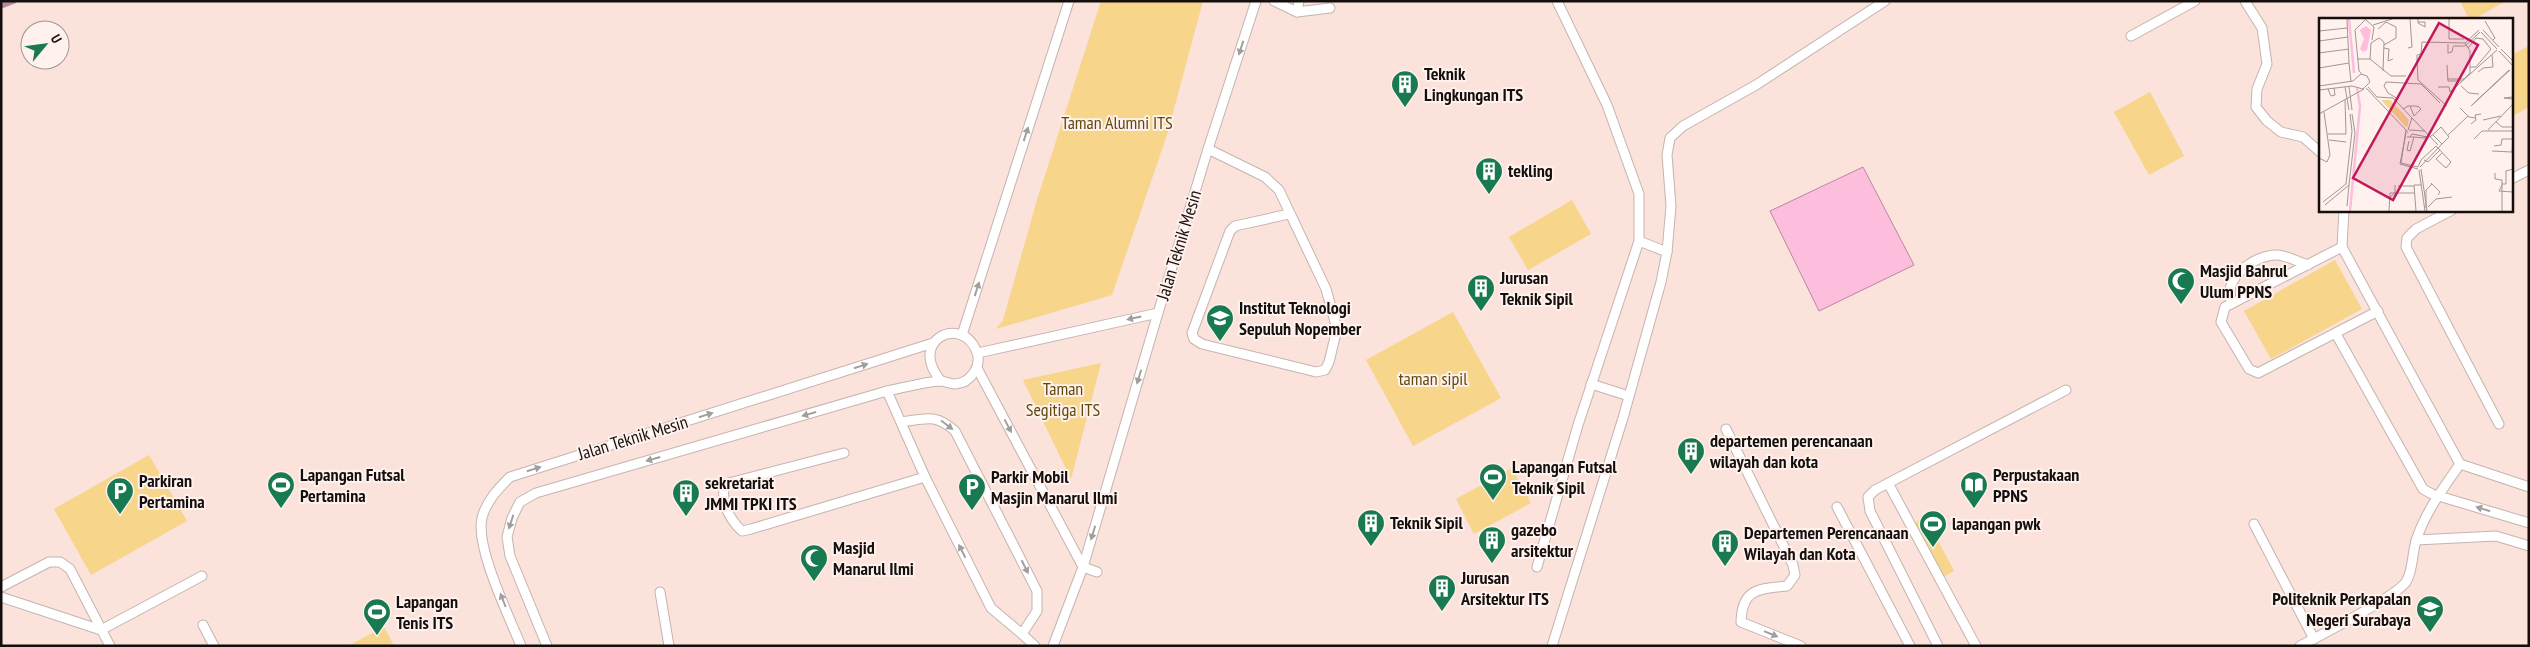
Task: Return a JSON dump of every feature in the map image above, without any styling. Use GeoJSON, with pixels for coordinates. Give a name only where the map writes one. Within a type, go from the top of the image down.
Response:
{"type":"FeatureCollection","features":[{"type":"Feature","properties":{"kind":"lane"},"geometry":{"type":"LineString","coordinates":[[962,335],[1068,1]]}},
{"type":"Feature","properties":{"kind":"lane","name":"Jalan Teknik Mesin"},"geometry":{"type":"LineString","coordinates":[[978,353],[1158,313],[1256,1]]}},
{"type":"Feature","properties":{"kind":"lane"},"geometry":{"type":"LineString","coordinates":[[1274,1],[1297,12],[1330,8]]}},
{"type":"Feature","properties":{"kind":"lane"},"geometry":{"type":"LineString","coordinates":[[1297,12],[1300,1]]}},
{"type":"Feature","properties":{"kind":"lane"},"geometry":{"type":"LineString","coordinates":[[1537,568],[1592,384],[1639,241],[1639,194],[1607,105],[1557,1]]}},
{"type":"Feature","properties":{"kind":"lane"},"geometry":{"type":"LineString","coordinates":[[1552,646],[1629,396],[1667,252],[1671,206],[1667,155],[1670,138],[1683,126],[1756,85],[1885,1]]}},
{"type":"Feature","properties":{"kind":"lane"},"geometry":{"type":"LineString","coordinates":[[2131,36],[2195,1]]}},
{"type":"Feature","properties":{"kind":"lane"},"geometry":{"type":"LineString","coordinates":[[2245,1],[2262,28],[2267,64],[2257,89],[2256,107],[2281,132],[2303,136],[2319,151]]}},
{"type":"Feature","properties":{"kind":"lane"},"geometry":{"type":"LineString","coordinates":[[1208,149],[1265,177],[1278,190],[1326,290],[1336,328],[1329,362],[1325,370],[1316,372],[1202,344],[1194,339],[1192,333],[1230,231],[1235,226],[1289,214]]}},
{"type":"Feature","properties":{"kind":"lane"},"geometry":{"type":"LineString","coordinates":[[2512,178],[2529,170]]}},
{"type":"Feature","properties":{"kind":"lane"},"geometry":{"type":"LineString","coordinates":[[2344,211],[2342,247],[2460,464],[2529,487]]}},
{"type":"Feature","properties":{"kind":"lane"},"geometry":{"type":"LineString","coordinates":[[2448,211],[2416,229],[2407,238],[2406,247],[2499,424]]}},
{"type":"Feature","properties":{"kind":"lane"},"geometry":{"type":"LineString","coordinates":[[1639,241],[1667,252]]}},
{"type":"Feature","properties":{"kind":"lane"},"geometry":{"type":"LineString","coordinates":[[2342,247],[2226,307],[2222,322],[2249,369],[2256,373],[2261,373],[2378,312]]}},
{"type":"Feature","properties":{"kind":"lane"},"geometry":{"type":"LineString","coordinates":[[2231,304],[2230,288],[2237,277],[2247,266],[2265,256],[2280,255],[2308,265]]}},
{"type":"Feature","properties":{"kind":"lane"},"geometry":{"type":"LineString","coordinates":[[1053,646],[1083,567],[1158,313]]}},
{"type":"Feature","properties":{"kind":"lane"},"geometry":{"type":"LineString","coordinates":[[952,334],[962,335],[972,342],[978,353],[976,368],[972,376],[964,382],[954,384],[941,381],[933,371],[929,361],[928,352],[933,343],[941,336],[952,334]]}},
{"type":"Feature","properties":{"kind":"lane"},"geometry":{"type":"LineString","coordinates":[[2336,334],[2418,484],[2427,492],[2438,496],[2529,523]]}},
{"type":"Feature","properties":{"kind":"lane","name":"Jalan Teknik Mesin"},"geometry":{"type":"LineString","coordinates":[[521,646],[481,544],[482,518],[494,493],[510,476],[933,343]]}},
{"type":"Feature","properties":{"kind":"lane"},"geometry":{"type":"LineString","coordinates":[[976,368],[1083,567],[1097,572]]}},
{"type":"Feature","properties":{"kind":"lane","name":"Jalan Teknik Mesin"},"geometry":{"type":"LineString","coordinates":[[547,646],[510,556],[507,537],[512,518],[520,502],[536,493],[887,391],[941,381]]}},
{"type":"Feature","properties":{"kind":"lane"},"geometry":{"type":"LineString","coordinates":[[1592,384],[1629,396]]}},
{"type":"Feature","properties":{"kind":"lane"},"geometry":{"type":"LineString","coordinates":[[1938,646],[1870,511],[1868,498],[1875,490],[2066,390]]}},
{"type":"Feature","properties":{"kind":"lane"},"geometry":{"type":"LineString","coordinates":[[887,391],[925,477],[991,608],[1035,646]]}},
{"type":"Feature","properties":{"kind":"lane"},"geometry":{"type":"LineString","coordinates":[[901,422],[929,418],[943,420],[955,431],[1037,591],[1036,611],[1022,634]]}},
{"type":"Feature","properties":{"kind":"lane"},"geometry":{"type":"LineString","coordinates":[[1726,429],[1793,566],[1795,575],[1787,586],[1763,589],[1749,594],[1742,606],[1741,622],[1800,646]]}},
{"type":"Feature","properties":{"kind":"lane"},"geometry":{"type":"LineString","coordinates":[[844,453],[725,484],[723,491],[726,508],[733,523],[742,530],[751,530],[925,477]]}},
{"type":"Feature","properties":{"kind":"lane"},"geometry":{"type":"LineString","coordinates":[[2300,646],[2400,588],[2410,572],[2416,540],[2438,496],[2460,464]]}},
{"type":"Feature","properties":{"kind":"lane"},"geometry":{"type":"LineString","coordinates":[[1888,483],[1976,646]]}},
{"type":"Feature","properties":{"kind":"lane"},"geometry":{"type":"LineString","coordinates":[[1837,506],[1910,646]]}},
{"type":"Feature","properties":{"kind":"lane"},"geometry":{"type":"LineString","coordinates":[[2254,524],[2314,639]]}},
{"type":"Feature","properties":{"kind":"lane"},"geometry":{"type":"LineString","coordinates":[[2416,540],[2496,536],[2529,546]]}},
{"type":"Feature","properties":{"kind":"lane"},"geometry":{"type":"LineString","coordinates":[[1,587],[49,562],[60,562],[70,569],[110,646]]}},
{"type":"Feature","properties":{"kind":"lane"},"geometry":{"type":"LineString","coordinates":[[1,597],[101,630],[202,576]]}},
{"type":"Feature","properties":{"kind":"lane"},"geometry":{"type":"LineString","coordinates":[[660,592],[669,646]]}},
{"type":"Feature","properties":{"kind":"lane"},"geometry":{"type":"LineString","coordinates":[[203,625],[214,646]]}},
{"type":"Feature","properties":{"kind":"shaded area","name":"Institut Teknologi Sepuluh Nopember"},"geometry":{"type":"Polygon","coordinates":[[[1,1],[2529,1],[2529,646],[1,646],[1,1]]]}},
{"type":"Feature","properties":{"kind":"shaded area"},"geometry":{"type":"Polygon","coordinates":[[[1863,167],[1914,265],[1819,311],[1770,211],[1863,167]]]}},
{"type":"Feature","properties":{"kind":"green space","name":"Taman Alumni ITS"},"geometry":{"type":"Polygon","coordinates":[[[1101,1],[1203,1],[1167,135],[1112,295],[996,329],[1003,320],[1037,200],[1101,1]]]}},
{"type":"Feature","properties":{"kind":"green space"},"geometry":{"type":"Polygon","coordinates":[[[2460,1],[2506,1],[2476,18],[2468,18],[2460,1]]]}},
{"type":"Feature","properties":{"kind":"green space"},"geometry":{"type":"Polygon","coordinates":[[[2529,46],[2529,107],[2512,116],[2512,54],[2529,46]]]}},
{"type":"Feature","properties":{"kind":"green space"},"geometry":{"type":"Polygon","coordinates":[[[2150,92],[2184,156],[2149,175],[2114,112],[2150,92]]]}},
{"type":"Feature","properties":{"kind":"green space"},"geometry":{"type":"Polygon","coordinates":[[[1572,200],[1591,234],[1528,270],[1509,237],[1572,200]]]}},
{"type":"Feature","properties":{"kind":"green space"},"geometry":{"type":"Polygon","coordinates":[[[2335,260],[2362,309],[2271,359],[2244,311],[2335,260]]]}},
{"type":"Feature","properties":{"kind":"green space","name":"taman sipil"},"geometry":{"type":"Polygon","coordinates":[[[1453,312],[1501,398],[1413,446],[1366,360],[1453,312]]]}},
{"type":"Feature","properties":{"kind":"green space","name":"Taman Segitiga ITS"},"geometry":{"type":"Polygon","coordinates":[[[1101,363],[1071,479],[1023,380],[1101,363]]]}},
{"type":"Feature","properties":{"kind":"green space","name":"Parkiran Pertamina"},"geometry":{"type":"Polygon","coordinates":[[[149,455],[187,521],[91,575],[54,509],[149,455]]]}},
{"type":"Feature","properties":{"kind":"green space","name":"Lapangan Futsal Teknik Sipil"},"geometry":{"type":"Polygon","coordinates":[[[1512,468],[1531,503],[1474,534],[1456,499],[1512,468]]]}},
{"type":"Feature","properties":{"kind":"green space","name":"lapangan pwk"},"geometry":{"type":"Polygon","coordinates":[[[1925,516],[1954,571],[1941,578],[1912,525],[1925,516]]]}},
{"type":"Feature","properties":{"kind":"green space","name":"Lapangan Tenis ITS"},"geometry":{"type":"Polygon","coordinates":[[[384,627],[394,646],[348,646],[384,627]]]}},
{"type":"Feature","properties":{"kind":"waterway"},"geometry":{"type":"LineString","coordinates":[[1,6],[14,1]]}},
{"type":"Feature","properties":{"kind":"place","name":"Teknik Lingkungan ITS"},"geometry":{"type":"Point","coordinates":[1405,108]}},
{"type":"Feature","properties":{"kind":"place","name":"tekling"},"geometry":{"type":"Point","coordinates":[1489,195]}},
{"type":"Feature","properties":{"kind":"place","name":"Masjid Bahrul Ulum PPNS"},"geometry":{"type":"Point","coordinates":[2181,305]}},
{"type":"Feature","properties":{"kind":"place","name":"Jurusan Teknik Sipil"},"geometry":{"type":"Point","coordinates":[1481,312]}},
{"type":"Feature","properties":{"kind":"place","name":"Institut Teknologi Sepuluh Nopember"},"geometry":{"type":"Point","coordinates":[1220,342]}},
{"type":"Feature","properties":{"kind":"place","name":"departemen perencanaan wilayah dan kota"},"geometry":{"type":"Point","coordinates":[1691,475]}},
{"type":"Feature","properties":{"kind":"place","name":"Lapangan Futsal Teknik Sipil"},"geometry":{"type":"Point","coordinates":[1493,501]}},
{"type":"Feature","properties":{"kind":"place","name":"Lapangan Futsal Pertamina"},"geometry":{"type":"Point","coordinates":[281,509]}},
{"type":"Feature","properties":{"kind":"place","name":"Perpustakaan PPNS"},"geometry":{"type":"Point","coordinates":[1974,509]}},
{"type":"Feature","properties":{"kind":"place","name":"Parkir Mobil Masjin Manarul Ilmi"},"geometry":{"type":"Point","coordinates":[972,511]}},
{"type":"Feature","properties":{"kind":"place","name":"Parkiran Pertamina"},"geometry":{"type":"Point","coordinates":[120,515]}},
{"type":"Feature","properties":{"kind":"place","name":"sekretariat JMMI TPKI ITS"},"geometry":{"type":"Point","coordinates":[686,517]}},
{"type":"Feature","properties":{"kind":"place","name":"Teknik Sipil"},"geometry":{"type":"Point","coordinates":[1371,547]}},
{"type":"Feature","properties":{"kind":"place","name":"lapangan pwk"},"geometry":{"type":"Point","coordinates":[1933,548]}},
{"type":"Feature","properties":{"kind":"place","name":"gazebo arsitektur"},"geometry":{"type":"Point","coordinates":[1492,564]}},
{"type":"Feature","properties":{"kind":"place","name":"Departemen Perencanaan Wilayah dan Kota"},"geometry":{"type":"Point","coordinates":[1725,567]}},
{"type":"Feature","properties":{"kind":"place","name":"Masjid Manarul Ilmi"},"geometry":{"type":"Point","coordinates":[814,582]}},
{"type":"Feature","properties":{"kind":"place","name":"Jurusan Arsitektur ITS"},"geometry":{"type":"Point","coordinates":[1442,612]}},
{"type":"Feature","properties":{"kind":"place","name":"Politeknik Perkapalan Negeri Surabaya"},"geometry":{"type":"Point","coordinates":[2430,633]}},
{"type":"Feature","properties":{"kind":"place","name":"Lapangan Tenis ITS"},"geometry":{"type":"Point","coordinates":[377,636]}}]}
